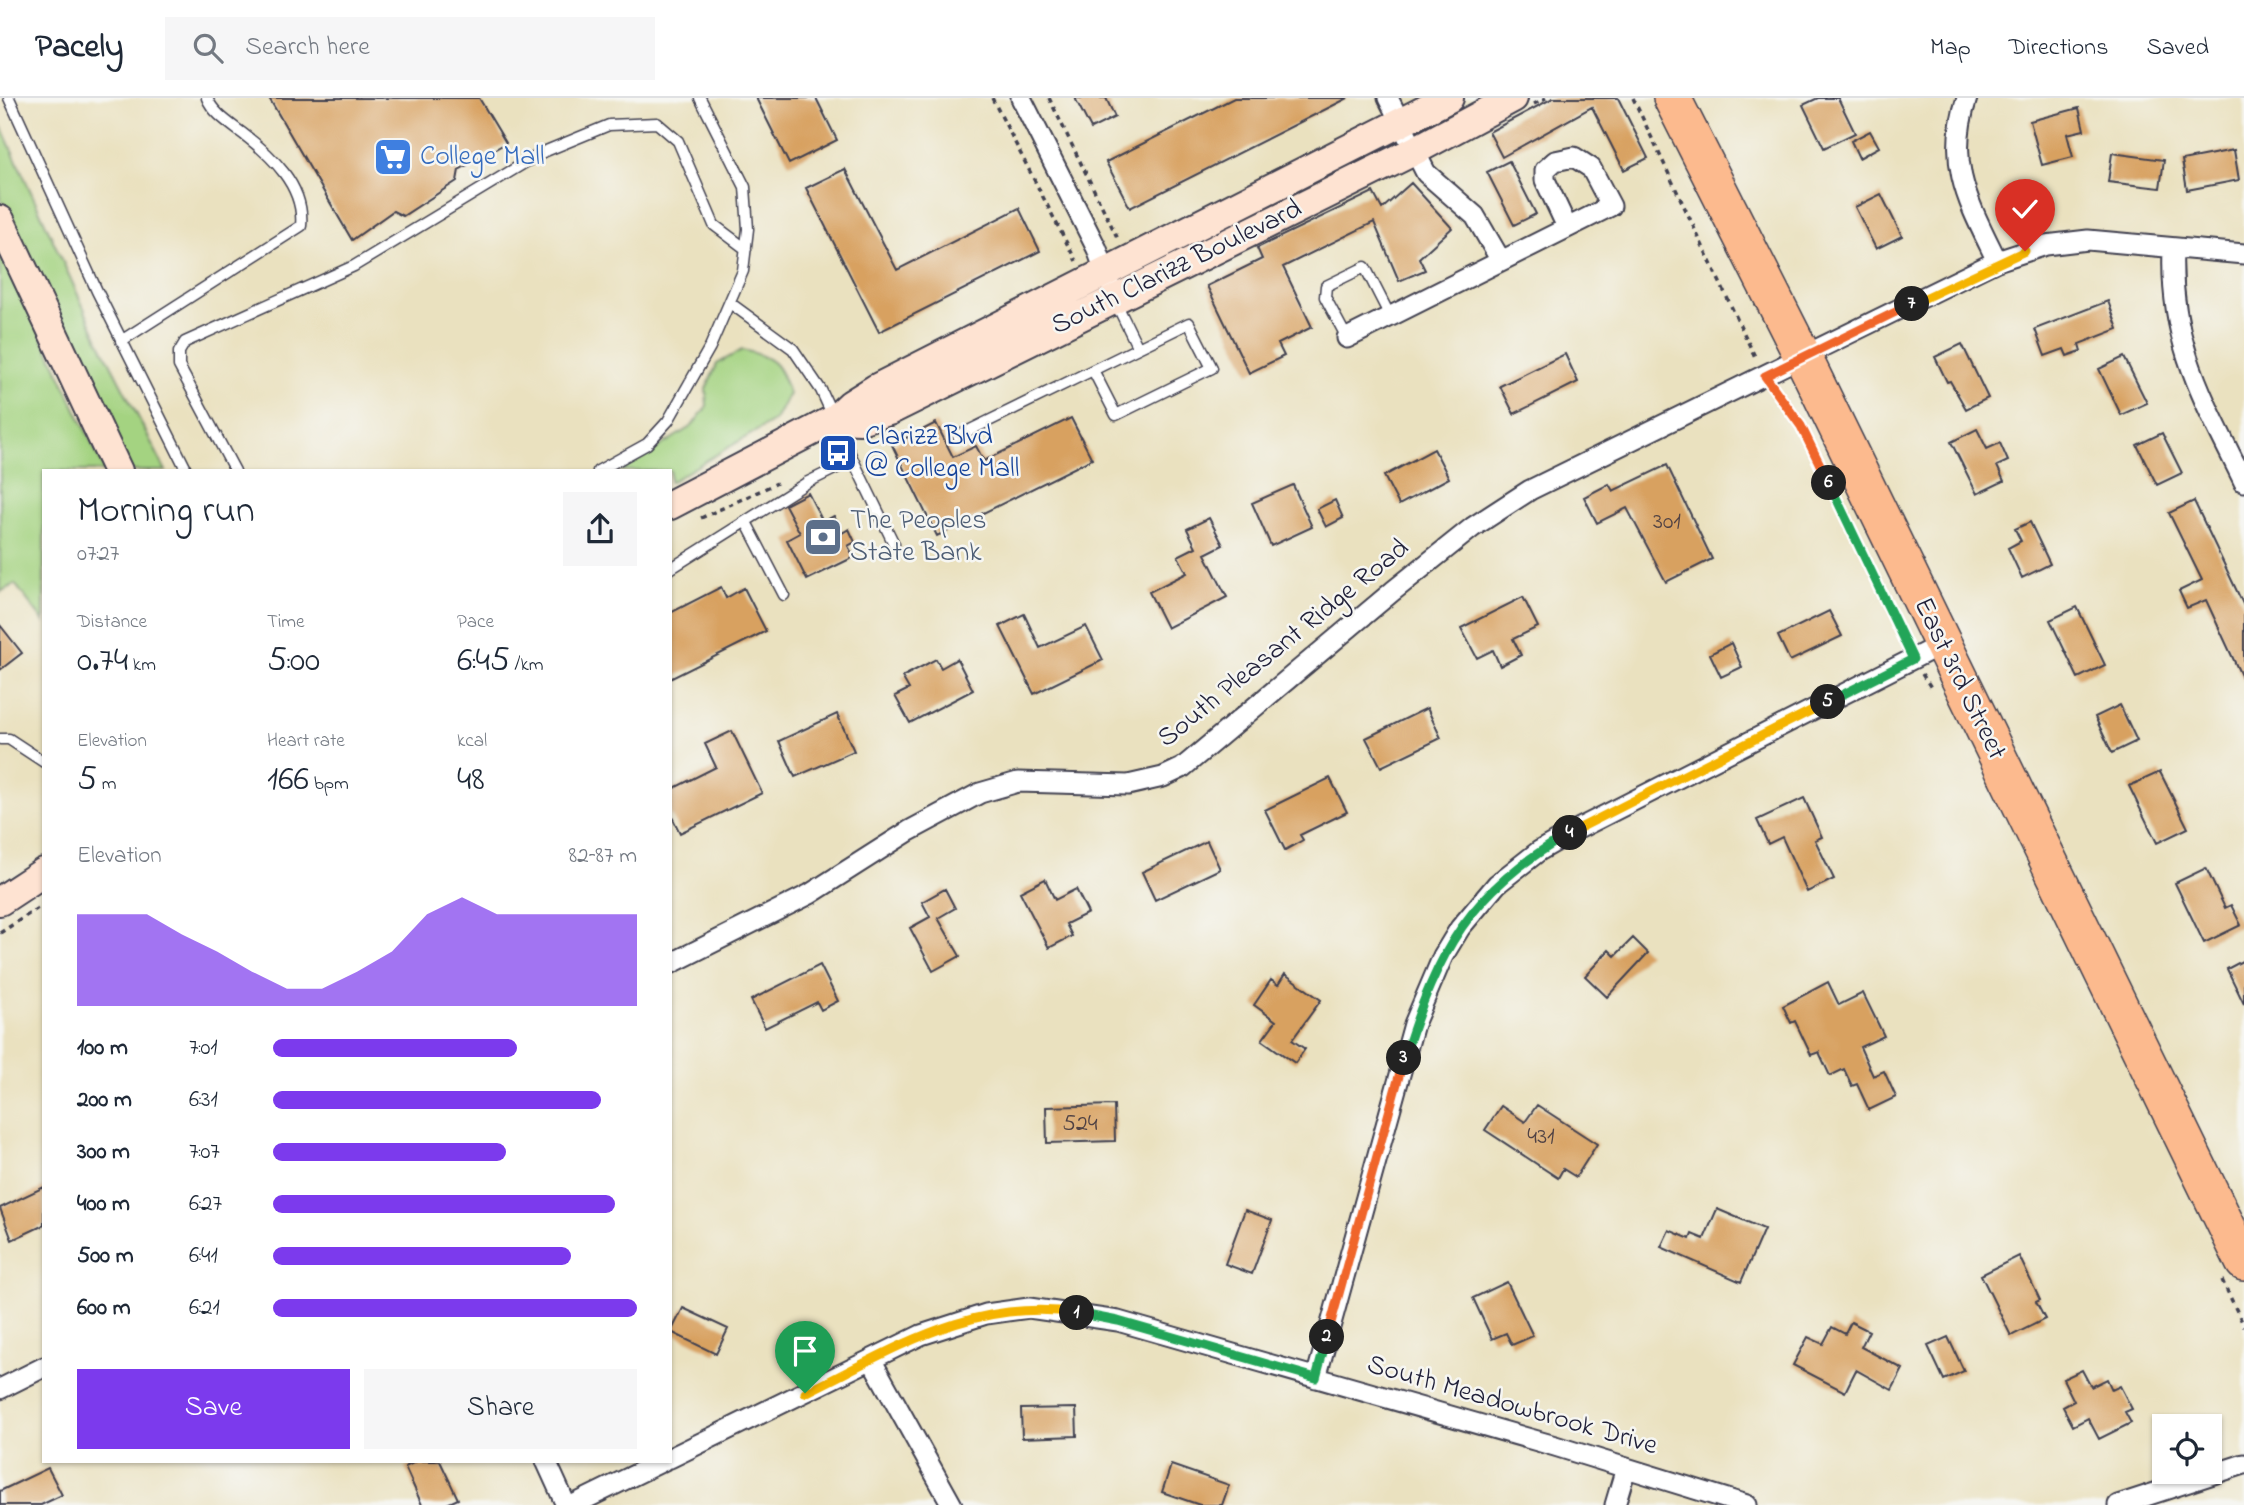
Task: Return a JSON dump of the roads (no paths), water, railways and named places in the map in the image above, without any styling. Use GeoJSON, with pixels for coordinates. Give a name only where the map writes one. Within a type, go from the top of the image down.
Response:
{"type":"FeatureCollection","features":[{"type":"Feature","properties":{"kind":"highway","name":"East 3rd Street"},"geometry":{"type":"LineString","coordinates":[[1671,98],[1803,357],[1928,652],[2230,1265]]}},
{"type":"Feature","properties":{"kind":"street"},"geometry":{"type":"LineString","coordinates":[[1021,98],[1093,269],[1114,299]]}},
{"type":"Feature","properties":{"kind":"street","name":"South Clarizz Boulevard"},"geometry":{"type":"LineString","coordinates":[[672,504],[835,419],[875,389],[1093,269],[1395,110],[1449,98]]}},
{"type":"Feature","properties":{"kind":"street","name":"South Clarizz Boulevard"},"geometry":{"type":"LineString","coordinates":[[835,419],[860,420],[889,411],[1513,98]]}},
{"type":"Feature","properties":{"kind":"street"},"geometry":{"type":"LineString","coordinates":[[1967,98],[1960,123],[1957,160],[1969,203],[1997,261]]}},
{"type":"Feature","properties":{"kind":"street"},"geometry":{"type":"LineString","coordinates":[[1395,110],[1426,173],[1475,216],[1500,259]]}},
{"type":"Feature","properties":{"kind":"street"},"geometry":{"type":"LineString","coordinates":[[0,220],[117,469]]}},
{"type":"Feature","properties":{"kind":"street"},"geometry":{"type":"LineString","coordinates":[[1347,338],[1567,227]]}},
{"type":"Feature","properties":{"kind":"street","name":"South Pleasant Ridge Road"},"geometry":{"type":"LineString","coordinates":[[672,963],[810,894],[909,831],[980,793],[1018,782],[1128,785],[1163,777],[1182,768],[1473,527],[1530,490],[1997,261],[2025,251],[2067,242],[2124,242],[2244,254]]}},
{"type":"Feature","properties":{"kind":"street"},"geometry":{"type":"LineString","coordinates":[[2173,249],[2171,289],[2184,351],[2198,389],[2244,482]]}},
{"type":"Feature","properties":{"kind":"street"},"geometry":{"type":"LineString","coordinates":[[1316,1378],[1414,1024],[1443,956],[1481,901],[1517,867],[1572,832],[1928,652]]}},
{"type":"Feature","properties":{"kind":"street"},"geometry":{"type":"LineString","coordinates":[[0,901],[42,873]]}},
{"type":"Feature","properties":{"kind":"street","name":"South Meadowbrook Drive"},"geometry":{"type":"LineString","coordinates":[[672,1457],[921,1335],[961,1320],[1029,1308],[1118,1321],[1747,1505]]}},
{"type":"Feature","properties":{"kind":"street"},"geometry":{"type":"LineString","coordinates":[[872,1361],[952,1505]]}},
{"type":"Feature","properties":{"kind":"street"},"geometry":{"type":"LineString","coordinates":[[0,1389],[42,1368]]}},
{"type":"Feature","properties":{"kind":"street"},"geometry":{"type":"LineString","coordinates":[[547,1463],[566,1505]]}},
{"type":"Feature","properties":{"kind":"street"},"geometry":{"type":"LineString","coordinates":[[573,1505],[659,1463]]}},
{"type":"Feature","properties":{"kind":"street"},"geometry":{"type":"LineString","coordinates":[[2118,1505],[2244,1464]]}},
{"type":"Feature","properties":{"kind":"street"},"geometry":{"type":"LineString","coordinates":[[1615,1505],[1626,1468]]}},
{"type":"Feature","properties":{"kind":"lane"},"geometry":{"type":"LineString","coordinates":[[9,98],[121,341],[186,469]]}},
{"type":"Feature","properties":{"kind":"lane"},"geometry":{"type":"LineString","coordinates":[[121,341],[301,226],[303,211],[286,175],[269,155],[216,112],[207,98]]}},
{"type":"Feature","properties":{"kind":"lane"},"geometry":{"type":"LineString","coordinates":[[602,469],[647,444],[668,421],[710,347],[743,271],[746,249],[745,187],[700,98]]}},
{"type":"Feature","properties":{"kind":"lane"},"geometry":{"type":"LineString","coordinates":[[234,469],[180,366],[179,352],[185,342],[354,266],[541,153],[609,125],[657,123],[678,141],[714,225],[746,249]]}},
{"type":"Feature","properties":{"kind":"lane"},"geometry":{"type":"LineString","coordinates":[[1347,338],[1325,297],[1326,286],[1365,267],[1390,316]]}},
{"type":"Feature","properties":{"kind":"lane"},"geometry":{"type":"LineString","coordinates":[[1114,299],[1138,348]]}},
{"type":"Feature","properties":{"kind":"lane"},"geometry":{"type":"LineString","coordinates":[[730,303],[793,349],[817,383],[894,544]]}},
{"type":"Feature","properties":{"kind":"lane"},"geometry":{"type":"LineString","coordinates":[[958,436],[1189,323],[1212,368],[1116,415],[1093,370]]}},
{"type":"Feature","properties":{"kind":"lane"},"geometry":{"type":"LineString","coordinates":[[672,568],[808,482],[853,460]]}},
{"type":"Feature","properties":{"kind":"lane"},"geometry":{"type":"LineString","coordinates":[[746,522],[783,595]]}},
{"type":"Feature","properties":{"kind":"lane"},"geometry":{"type":"LineString","coordinates":[[0,739],[9,739],[42,761]]}},
{"type":"Feature","properties":{"kind":"place","name":"College Mall"},"geometry":{"type":"Point","coordinates":[393,157]}},
{"type":"Feature","properties":{"kind":"place","name":"Clarizz Blvd @ College Mall"},"geometry":{"type":"Point","coordinates":[838,453]}},
{"type":"Feature","properties":{"kind":"place","name":"The Peoples State Bank"},"geometry":{"type":"Point","coordinates":[823,537]}}]}
